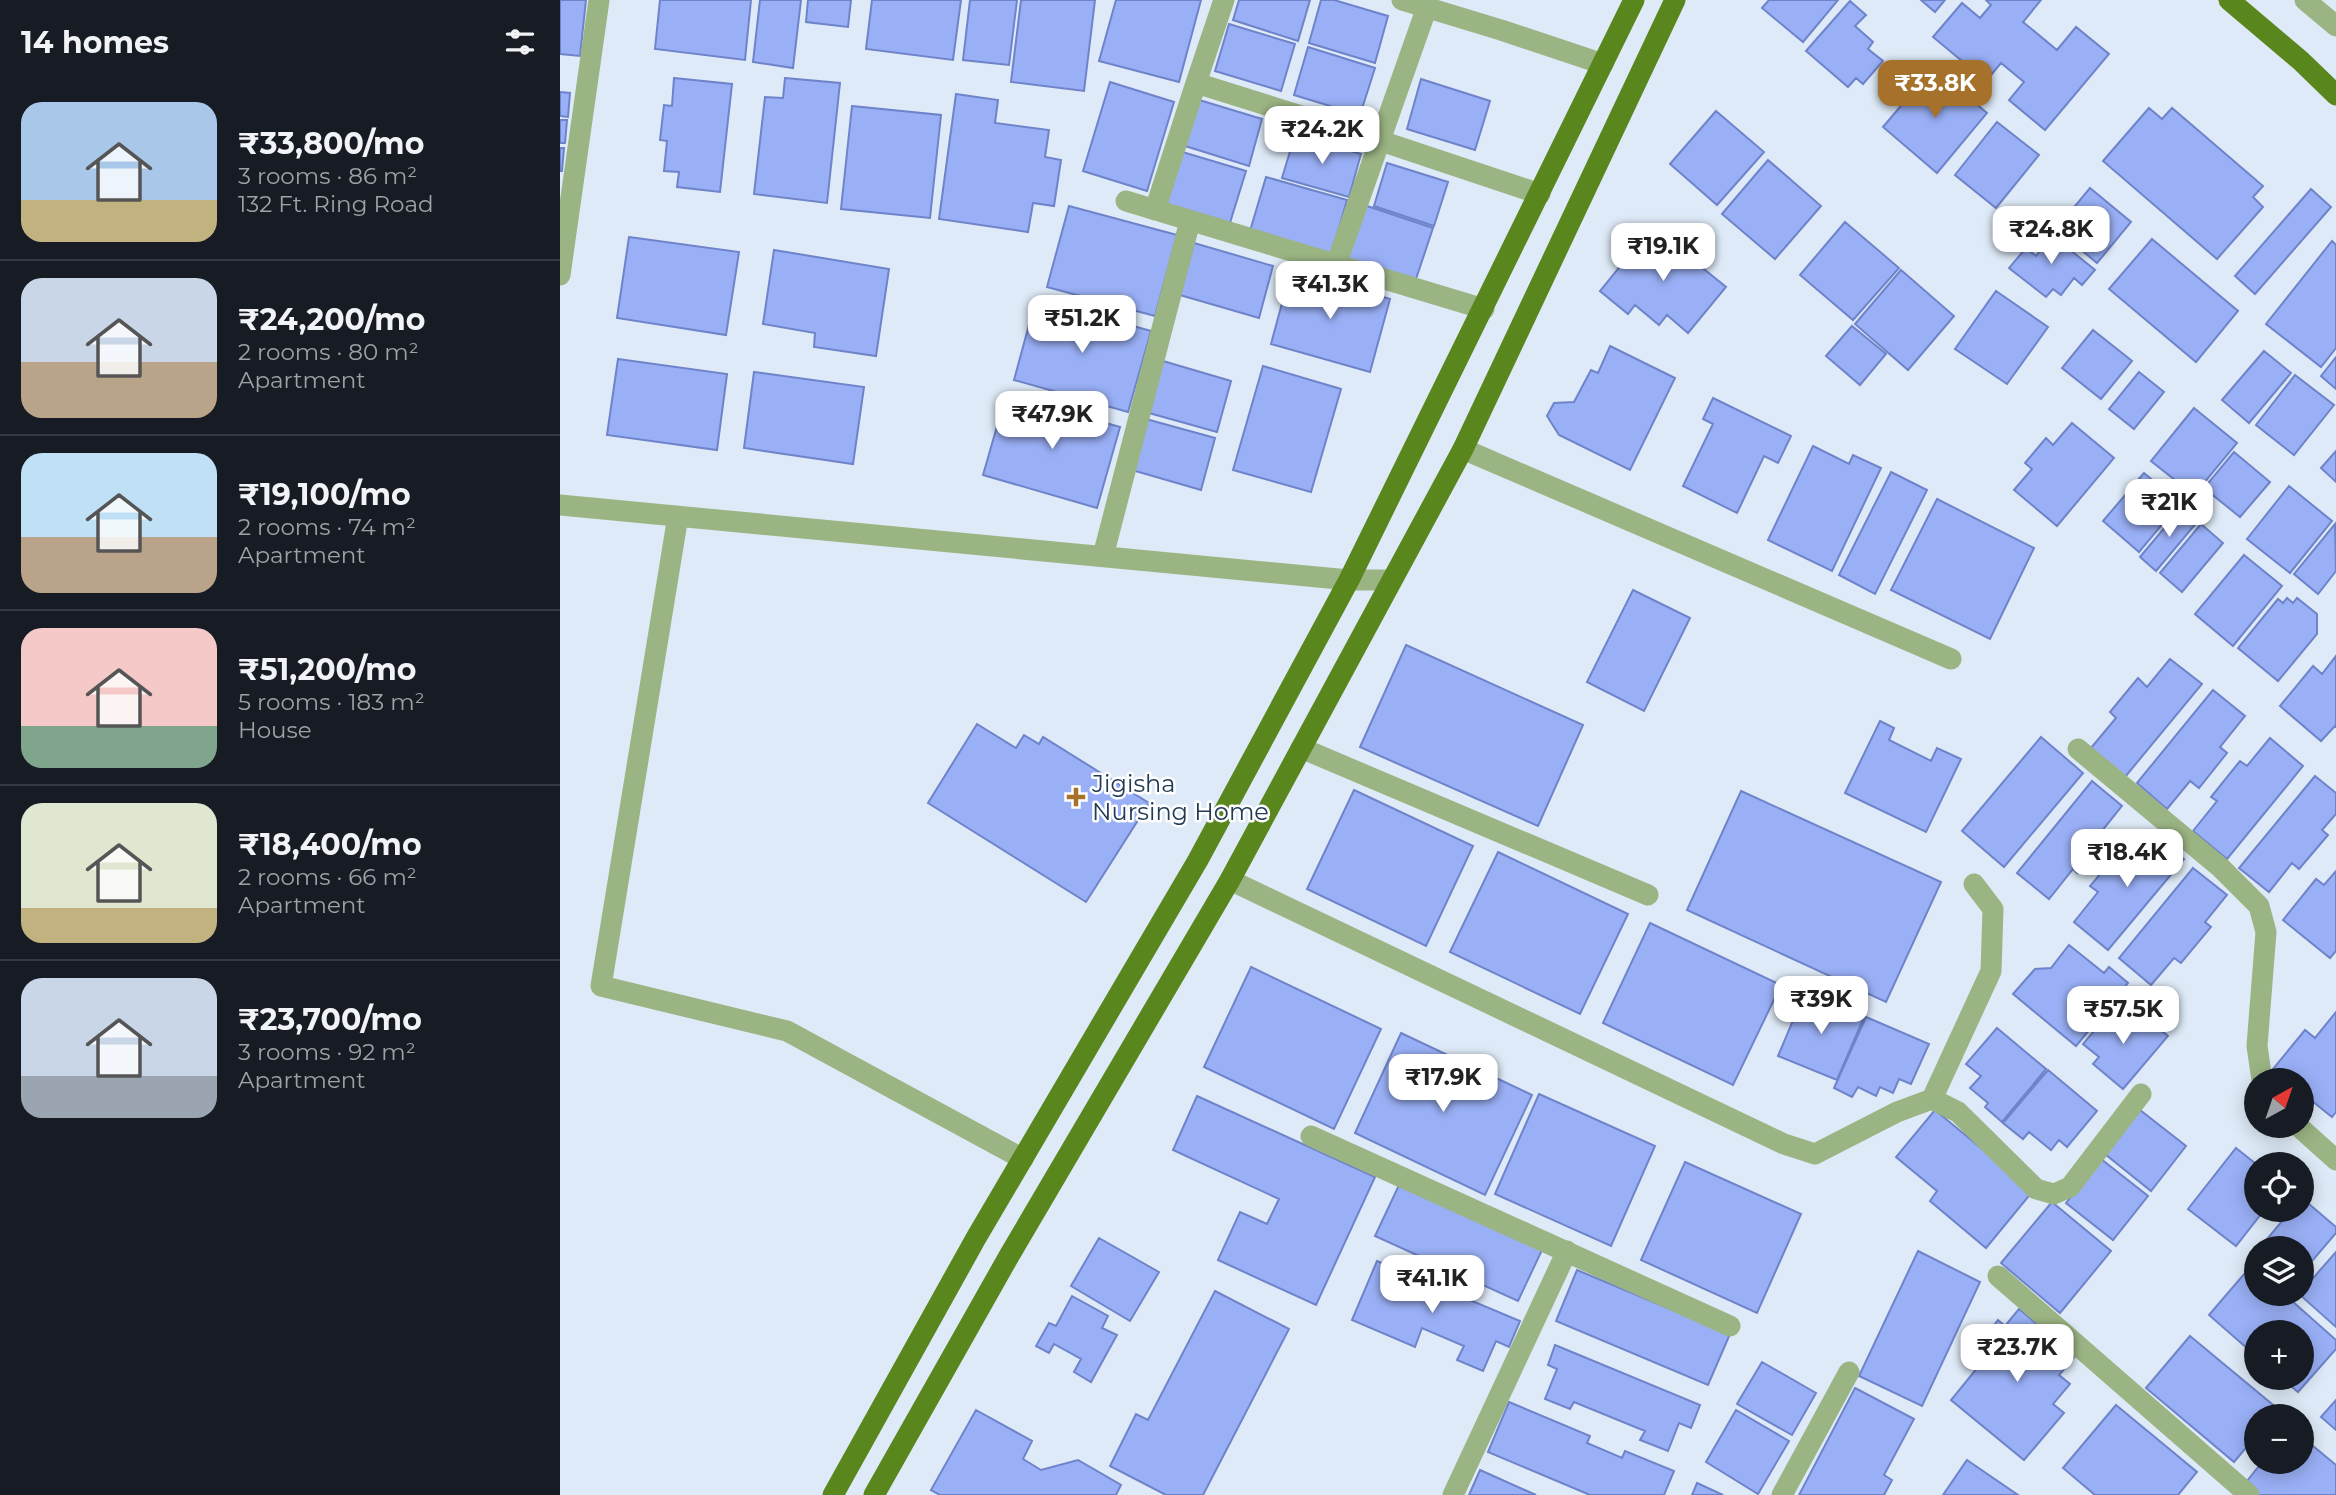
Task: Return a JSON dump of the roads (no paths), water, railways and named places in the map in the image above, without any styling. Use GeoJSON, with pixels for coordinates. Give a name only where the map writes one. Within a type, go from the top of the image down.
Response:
{"type":"FeatureCollection","features":[{"type":"Feature","properties":{"kind":"main road"},"geometry":{"type":"LineString","coordinates":[[833,1495],[970,1250],[1198,860],[1349,580],[1634,0]]}},
{"type":"Feature","properties":{"kind":"main road"},"geometry":{"type":"LineString","coordinates":[[874,1495],[1009,1256],[1230,880],[1463,449],[1675,0]]}},
{"type":"Feature","properties":{"kind":"main road"},"geometry":{"type":"LineString","coordinates":[[2229,0],[2301,61],[2336,95]]}},
{"type":"Feature","properties":{"kind":"street"},"geometry":{"type":"LineString","coordinates":[[560,275],[599,0]]}},
{"type":"Feature","properties":{"kind":"street"},"geometry":{"type":"LineString","coordinates":[[1155,210],[1224,0]]}},
{"type":"Feature","properties":{"kind":"street"},"geometry":{"type":"LineString","coordinates":[[1402,0],[1604,64]]}},
{"type":"Feature","properties":{"kind":"street"},"geometry":{"type":"LineString","coordinates":[[2305,0],[2336,26]]}},
{"type":"Feature","properties":{"kind":"street"},"geometry":{"type":"LineString","coordinates":[[1336,265],[1427,8]]}},
{"type":"Feature","properties":{"kind":"street"},"geometry":{"type":"LineString","coordinates":[[1196,83],[1540,194]]}},
{"type":"Feature","properties":{"kind":"street"},"geometry":{"type":"LineString","coordinates":[[1126,201],[1484,309]]}},
{"type":"Feature","properties":{"kind":"street"},"geometry":{"type":"LineString","coordinates":[[1103,556],[1190,221]]}},
{"type":"Feature","properties":{"kind":"street"},"geometry":{"type":"LineString","coordinates":[[1463,449],[1951,659]]}},
{"type":"Feature","properties":{"kind":"street"},"geometry":{"type":"LineString","coordinates":[[560,505],[1349,580],[1391,580]]}},
{"type":"Feature","properties":{"kind":"street"},"geometry":{"type":"LineString","coordinates":[[678,516],[601,986],[787,1031],[1023,1159]]}},
{"type":"Feature","properties":{"kind":"street"},"geometry":{"type":"LineString","coordinates":[[1301,748],[1648,895]]}},
{"type":"Feature","properties":{"kind":"street"},"geometry":{"type":"LineString","coordinates":[[2078,749],[2221,868],[2259,906],[2266,932],[2257,1046],[2260,1068]]}},
{"type":"Feature","properties":{"kind":"street"},"geometry":{"type":"LineString","coordinates":[[1230,880],[1784,1144],[1815,1154],[1897,1112],[1932,1099],[1991,971],[1993,909],[1974,884]]}},
{"type":"Feature","properties":{"kind":"street"},"geometry":{"type":"LineString","coordinates":[[1932,1099],[1958,1112],[2036,1189],[2054,1194],[2070,1187],[2141,1094]]}},
{"type":"Feature","properties":{"kind":"street"},"geometry":{"type":"LineString","coordinates":[[1311,1136],[1730,1326]]}},
{"type":"Feature","properties":{"kind":"street"},"geometry":{"type":"LineString","coordinates":[[2311,1138],[2336,1160]]}},
{"type":"Feature","properties":{"kind":"street"},"geometry":{"type":"LineString","coordinates":[[1453,1495],[1567,1251]]}},
{"type":"Feature","properties":{"kind":"street"},"geometry":{"type":"LineString","coordinates":[[1998,1276],[2249,1495]]}},
{"type":"Feature","properties":{"kind":"street"},"geometry":{"type":"LineString","coordinates":[[1782,1495],[1849,1372]]}},
{"type":"Feature","properties":{"kind":"place","name":"Jigisha Nursing Home"},"geometry":{"type":"Point","coordinates":[1076,797]}}]}
